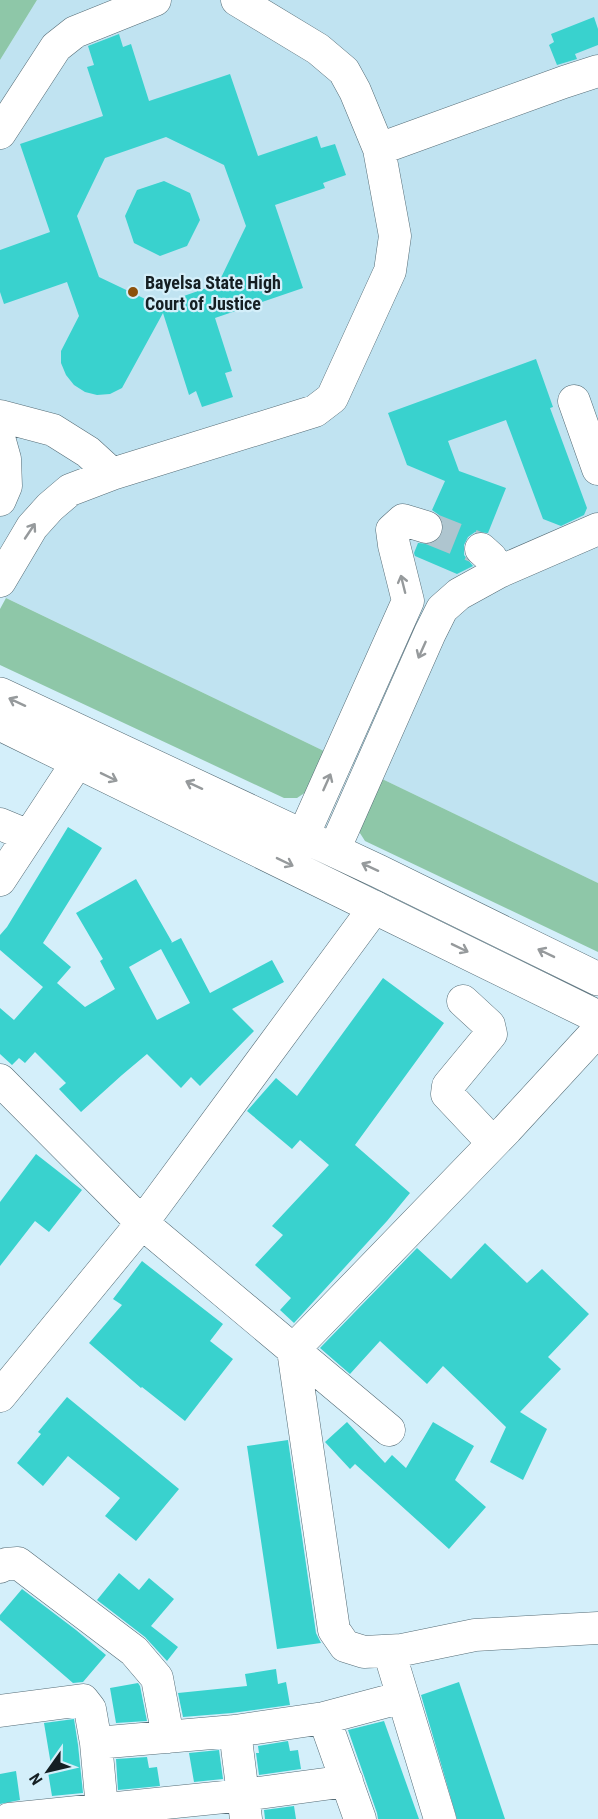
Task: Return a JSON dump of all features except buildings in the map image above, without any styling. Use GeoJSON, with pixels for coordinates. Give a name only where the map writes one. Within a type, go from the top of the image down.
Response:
{"type":"FeatureCollection","features":[{"type":"Feature","properties":{"kind":"main road"},"geometry":{"type":"LineString","coordinates":[[0,694],[86,750],[375,907],[598,1017]]}},
{"type":"Feature","properties":{"kind":"main road"},"geometry":{"type":"LineString","coordinates":[[0,724],[86,750],[303,836],[598,979]]}},
{"type":"Feature","properties":{"kind":"street"},"geometry":{"type":"LineString","coordinates":[[0,133],[56,47],[75,32],[155,0]]}},
{"type":"Feature","properties":{"kind":"street"},"geometry":{"type":"LineString","coordinates":[[0,581],[32,527],[70,490],[112,474],[315,411],[332,398],[390,271],[395,236],[379,149],[355,91],[344,71],[318,49],[237,0]]}},
{"type":"Feature","properties":{"kind":"street"},"geometry":{"type":"LineString","coordinates":[[379,149],[598,71]]}},
{"type":"Feature","properties":{"kind":"street"},"geometry":{"type":"LineString","coordinates":[[574,401],[598,469]]}},
{"type":"Feature","properties":{"kind":"street"},"geometry":{"type":"LineString","coordinates":[[0,416],[53,430],[88,452],[112,474]]}},
{"type":"Feature","properties":{"kind":"street"},"geometry":{"type":"LineString","coordinates":[[0,441],[5,459],[6,486],[0,500]]}},
{"type":"Feature","properties":{"kind":"street"},"geometry":{"type":"LineString","coordinates":[[303,836],[408,601],[392,530],[403,520],[426,527]]}},
{"type":"Feature","properties":{"kind":"street"},"geometry":{"type":"LineString","coordinates":[[334,850],[442,609],[490,561],[598,529]]}},
{"type":"Feature","properties":{"kind":"street"},"geometry":{"type":"LineString","coordinates":[[0,880],[86,750]]}},
{"type":"Feature","properties":{"kind":"street"},"geometry":{"type":"LineString","coordinates":[[0,824],[29,836]]}},
{"type":"Feature","properties":{"kind":"street"},"geometry":{"type":"LineString","coordinates":[[0,1396],[142,1223],[375,907]]}},
{"type":"Feature","properties":{"kind":"street"},"geometry":{"type":"LineString","coordinates":[[464,1001],[489,1025],[491,1034],[448,1086],[447,1094],[493,1143]]}},
{"type":"Feature","properties":{"kind":"street"},"geometry":{"type":"LineString","coordinates":[[293,1350],[493,1143],[598,1030]]}},
{"type":"Feature","properties":{"kind":"street"},"geometry":{"type":"LineString","coordinates":[[0,1080],[142,1223],[389,1430]]}},
{"type":"Feature","properties":{"kind":"street"},"geometry":{"type":"LineString","coordinates":[[293,1350],[334,1630],[345,1646],[364,1652],[389,1651],[475,1635],[598,1628]]}},
{"type":"Feature","properties":{"kind":"street"},"geometry":{"type":"LineString","coordinates":[[0,1567],[18,1563],[134,1651],[157,1678],[168,1737]]}},
{"type":"Feature","properties":{"kind":"street"},"geometry":{"type":"LineString","coordinates":[[389,1651],[440,1819]]}},
{"type":"Feature","properties":{"kind":"street"},"geometry":{"type":"LineString","coordinates":[[96,1743],[235,1731],[324,1718],[403,1697]]}},
{"type":"Feature","properties":{"kind":"street"},"geometry":{"type":"LineString","coordinates":[[0,1711],[83,1700],[90,1709],[96,1743],[103,1814]]}},
{"type":"Feature","properties":{"kind":"street"},"geometry":{"type":"LineString","coordinates":[[324,1718],[360,1819]]}},
{"type":"Feature","properties":{"kind":"street"},"geometry":{"type":"LineString","coordinates":[[235,1731],[245,1807]]}},
{"type":"Feature","properties":{"kind":"street"},"geometry":{"type":"LineString","coordinates":[[9,1819],[245,1807],[347,1781]]}},
{"type":"Feature","properties":{"kind":"shaded area"},"geometry":{"type":"Polygon","coordinates":[[[37,0],[598,0],[598,883],[0,595],[0,60],[37,0]]]}},
{"type":"Feature","properties":{"kind":"green space"},"geometry":{"type":"Polygon","coordinates":[[[0,0],[37,0],[0,60],[0,0]]]}},
{"type":"Feature","properties":{"kind":"green space"},"geometry":{"type":"Polygon","coordinates":[[[6,598],[326,752],[306,792],[297,798],[284,798],[0,665],[0,609],[6,598]]]}},
{"type":"Feature","properties":{"kind":"green space"},"geometry":{"type":"Polygon","coordinates":[[[378,777],[598,883],[598,952],[365,841],[358,830],[378,777]]]}},
{"type":"Feature","properties":{"kind":"tunnel"},"geometry":{"type":"LineString","coordinates":[[426,527],[481,549]]}},
{"type":"Feature","properties":{"kind":"place","name":"Bayelsa State High Court of Justice"},"geometry":{"type":"Point","coordinates":[133,292]}}]}
